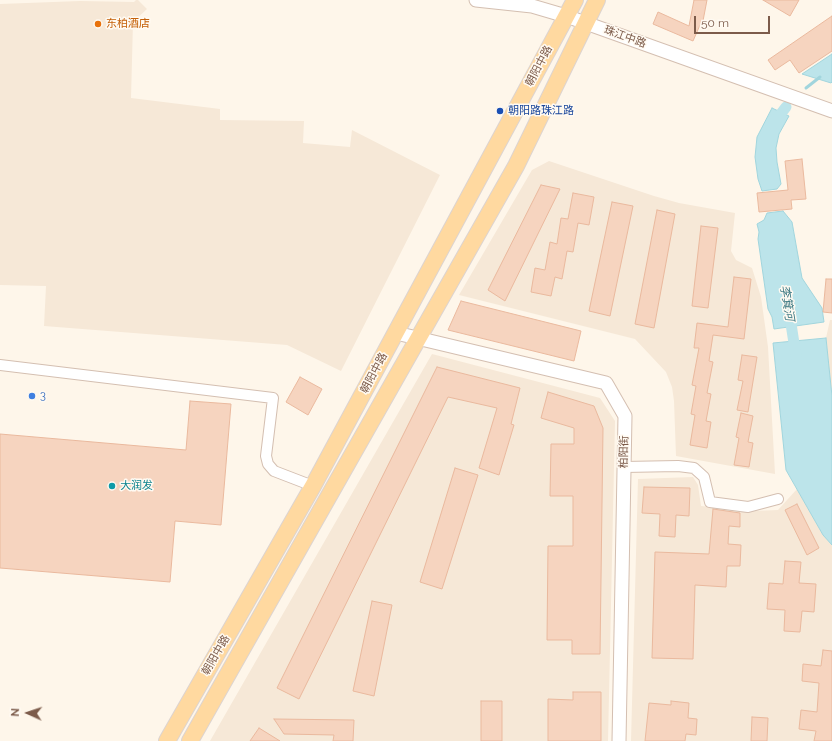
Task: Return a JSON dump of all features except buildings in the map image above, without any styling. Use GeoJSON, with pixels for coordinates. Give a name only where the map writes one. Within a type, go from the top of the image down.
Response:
{"type":"FeatureCollection","features":[{"type":"Feature","properties":{"kind":"main road","name":"朝阳中路"},"geometry":{"type":"LineString","coordinates":[[166,741],[313,486],[575,0]]}},
{"type":"Feature","properties":{"kind":"main road","name":"朝阳中路"},"geometry":{"type":"LineString","coordinates":[[190,741],[516,166],[596,0]]}},
{"type":"Feature","properties":{"kind":"street","name":"珠江中路"},"geometry":{"type":"LineString","coordinates":[[476,0],[532,6],[566,16],[832,111]]}},
{"type":"Feature","properties":{"kind":"street","name":"柏阳街"},"geometry":{"type":"LineString","coordinates":[[396,333],[606,383],[625,416],[619,741]]}},
{"type":"Feature","properties":{"kind":"street"},"geometry":{"type":"LineString","coordinates":[[0,365],[273,398],[266,456],[268,464],[274,471],[313,486]]}},
{"type":"Feature","properties":{"kind":"street"},"geometry":{"type":"LineString","coordinates":[[624,467],[678,466],[694,468],[704,477],[710,502],[748,508],[778,499]]}},
{"type":"Feature","properties":{"kind":"shaded area"},"geometry":{"type":"Polygon","coordinates":[[[138,0],[147,9],[133,22],[131,98],[220,109],[220,120],[304,121],[303,143],[350,147],[352,130],[440,175],[341,371],[287,345],[44,326],[46,286],[0,285],[0,4],[80,1],[134,2],[138,0]]]}},
{"type":"Feature","properties":{"kind":"shaded area"},"geometry":{"type":"Polygon","coordinates":[[[549,161],[679,203],[735,213],[731,251],[736,260],[752,268],[761,297],[768,347],[775,474],[676,456],[672,387],[666,372],[635,339],[459,295],[532,170],[549,161]]]}},
{"type":"Feature","properties":{"kind":"shaded area"},"geometry":{"type":"Polygon","coordinates":[[[830,320],[832,320],[832,396],[826,338],[830,320]]]}},
{"type":"Feature","properties":{"kind":"shaded area"},"geometry":{"type":"Polygon","coordinates":[[[432,354],[600,398],[615,421],[608,741],[210,741],[432,354]]]}},
{"type":"Feature","properties":{"kind":"shaded area"},"geometry":{"type":"Polygon","coordinates":[[[693,477],[698,485],[701,506],[753,511],[778,510],[797,489],[823,535],[832,545],[832,741],[631,741],[638,479],[693,477]]]}},
{"type":"Feature","properties":{"kind":"water"},"geometry":{"type":"Polygon","coordinates":[[[832,54],[831,83],[802,74],[832,54]]]}},
{"type":"Feature","properties":{"kind":"water"},"geometry":{"type":"Polygon","coordinates":[[[772,108],[789,116],[779,134],[776,148],[781,184],[777,189],[762,191],[758,179],[755,157],[757,137],[772,108]]]}},
{"type":"Feature","properties":{"kind":"water"},"geometry":{"type":"Polygon","coordinates":[[[783,211],[792,222],[802,278],[822,308],[824,322],[774,329],[772,317],[768,309],[757,224],[764,220],[767,213],[783,211]]]}},
{"type":"Feature","properties":{"kind":"water"},"geometry":{"type":"Polygon","coordinates":[[[826,338],[832,396],[832,545],[823,535],[786,470],[773,343],[826,338]]]}},
{"type":"Feature","properties":{"kind":"waterway"},"geometry":{"type":"LineString","coordinates":[[806,88],[820,77]]}},
{"type":"Feature","properties":{"kind":"waterway","name":"李箕河"},"geometry":{"type":"LineString","coordinates":[[773,124],[786,107]]}},
{"type":"Feature","properties":{"kind":"waterway","name":"李箕河"},"geometry":{"type":"LineString","coordinates":[[789,311],[796,356]]}},
{"type":"Feature","properties":{"kind":"place","name":"东柏酒店"},"geometry":{"type":"Point","coordinates":[98,24]}},
{"type":"Feature","properties":{"kind":"place","name":"朝阳路珠江路"},"geometry":{"type":"Point","coordinates":[500,111]}},
{"type":"Feature","properties":{"kind":"place","name":"3"},"geometry":{"type":"Point","coordinates":[32,396]}},
{"type":"Feature","properties":{"kind":"place","name":"大润发"},"geometry":{"type":"Point","coordinates":[112,486]}}]}
